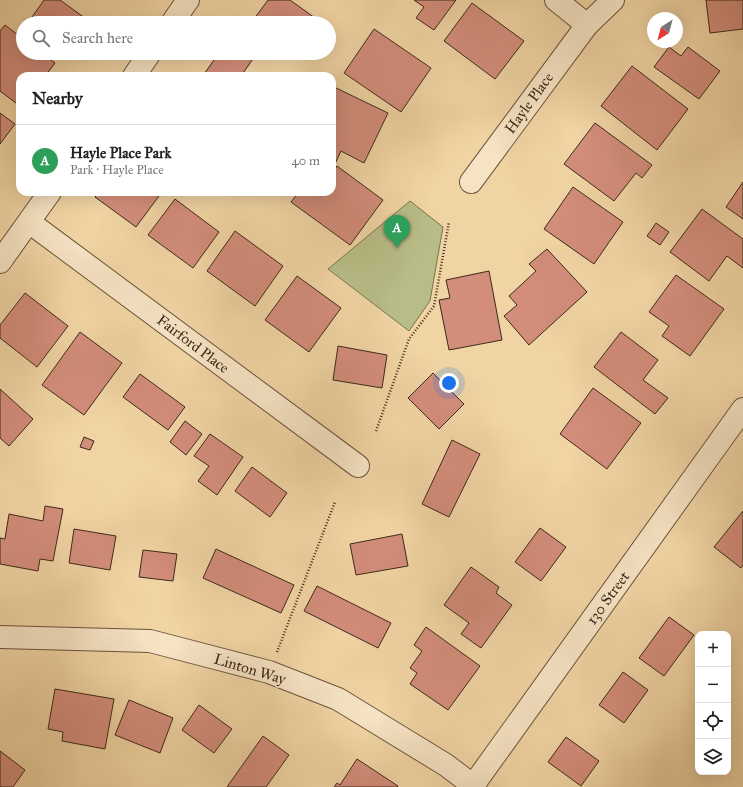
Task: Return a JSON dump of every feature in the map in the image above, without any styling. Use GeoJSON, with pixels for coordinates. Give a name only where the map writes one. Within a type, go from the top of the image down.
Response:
{"type":"FeatureCollection","features":[{"type":"Feature","properties":{"kind":"street"},"geometry":{"type":"LineString","coordinates":[[177,16],[188,0]]}},
{"type":"Feature","properties":{"kind":"street"},"geometry":{"type":"LineString","coordinates":[[556,0],[587,25]]}},
{"type":"Feature","properties":{"kind":"street","name":"Hayle Place"},"geometry":{"type":"LineString","coordinates":[[471,182],[587,25],[613,0]]}},
{"type":"Feature","properties":{"kind":"street"},"geometry":{"type":"LineString","coordinates":[[137,72],[145,60]]}},
{"type":"Feature","properties":{"kind":"street"},"geometry":{"type":"LineString","coordinates":[[0,262],[47,196]]}},
{"type":"Feature","properties":{"kind":"street","name":"Fairford Place"},"geometry":{"type":"LineString","coordinates":[[29,222],[358,466]]}},
{"type":"Feature","properties":{"kind":"street","name":"130 Street"},"geometry":{"type":"LineString","coordinates":[[474,786],[743,409]]}},
{"type":"Feature","properties":{"kind":"street","name":"Linton Way"},"geometry":{"type":"LineString","coordinates":[[0,637],[150,641],[270,672],[338,699],[446,764],[474,786]]}},
{"type":"Feature","properties":{"kind":"path"},"geometry":{"type":"LineString","coordinates":[[376,431],[409,339],[434,306],[449,222]]}},
{"type":"Feature","properties":{"kind":"path"},"geometry":{"type":"LineString","coordinates":[[277,653],[335,502]]}},
{"type":"Feature","properties":{"kind":"green space"},"geometry":{"type":"Polygon","coordinates":[[[410,201],[443,227],[430,301],[409,331],[328,269],[410,201]]]}},
{"type":"Feature","properties":{"kind":"building"},"geometry":{"type":"Polygon","coordinates":[[[44,0],[60,0],[82,16],[33,16],[44,0]]]}},
{"type":"Feature","properties":{"kind":"building"},"geometry":{"type":"Polygon","coordinates":[[[268,0],[290,0],[312,16],[256,16],[268,0]]]}},
{"type":"Feature","properties":{"kind":"building"},"geometry":{"type":"Polygon","coordinates":[[[414,0],[456,0],[434,30],[416,18],[424,7],[414,0]]]}},
{"type":"Feature","properties":{"kind":"building"},"geometry":{"type":"Polygon","coordinates":[[[706,0],[743,0],[743,29],[710,33],[706,0]]]}},
{"type":"Feature","properties":{"kind":"building"},"geometry":{"type":"Polygon","coordinates":[[[472,3],[524,41],[495,79],[444,41],[472,3]]]}},
{"type":"Feature","properties":{"kind":"building"},"geometry":{"type":"Polygon","coordinates":[[[5,25],[16,34],[16,60],[51,60],[55,63],[48,72],[16,72],[16,103],[0,91],[0,31],[5,25]]]}},
{"type":"Feature","properties":{"kind":"building"},"geometry":{"type":"Polygon","coordinates":[[[374,29],[431,68],[401,112],[344,73],[374,29]]]}},
{"type":"Feature","properties":{"kind":"building"},"geometry":{"type":"Polygon","coordinates":[[[688,47],[720,71],[699,99],[654,67],[668,48],[681,56],[688,47]]]}},
{"type":"Feature","properties":{"kind":"building"},"geometry":{"type":"Polygon","coordinates":[[[214,60],[252,60],[244,72],[205,72],[214,60]]]}},
{"type":"Feature","properties":{"kind":"building"},"geometry":{"type":"Polygon","coordinates":[[[632,66],[688,109],[657,150],[601,106],[632,66]]]}},
{"type":"Feature","properties":{"kind":"building"},"geometry":{"type":"Polygon","coordinates":[[[336,88],[388,113],[364,163],[341,151],[336,162],[336,88]]]}},
{"type":"Feature","properties":{"kind":"building"},"geometry":{"type":"Polygon","coordinates":[[[0,113],[15,124],[0,144],[0,113]]]}},
{"type":"Feature","properties":{"kind":"building"},"geometry":{"type":"Polygon","coordinates":[[[595,123],[652,165],[642,178],[636,173],[614,201],[564,164],[595,123]]]}},
{"type":"Feature","properties":{"kind":"building"},"geometry":{"type":"Polygon","coordinates":[[[337,166],[383,200],[350,245],[291,202],[296,196],[336,196],[337,166]]]}},
{"type":"Feature","properties":{"kind":"building"},"geometry":{"type":"Polygon","coordinates":[[[743,182],[743,219],[726,207],[743,182]]]}},
{"type":"Feature","properties":{"kind":"building"},"geometry":{"type":"Polygon","coordinates":[[[573,187],[623,222],[594,264],[544,229],[573,187]]]}},
{"type":"Feature","properties":{"kind":"building"},"geometry":{"type":"Polygon","coordinates":[[[96,196],[159,196],[136,227],[95,197],[96,196]]]}},
{"type":"Feature","properties":{"kind":"building"},"geometry":{"type":"Polygon","coordinates":[[[175,199],[219,232],[193,268],[148,235],[175,199]]]}},
{"type":"Feature","properties":{"kind":"building"},"geometry":{"type":"Polygon","coordinates":[[[702,209],[743,239],[743,268],[727,256],[709,281],[670,252],[702,209]]]}},
{"type":"Feature","properties":{"kind":"building"},"geometry":{"type":"Polygon","coordinates":[[[656,223],[669,232],[660,245],[647,236],[656,223]]]}},
{"type":"Feature","properties":{"kind":"building"},"geometry":{"type":"Polygon","coordinates":[[[235,231],[283,266],[255,306],[207,271],[235,231]]]}},
{"type":"Feature","properties":{"kind":"building"},"geometry":{"type":"Polygon","coordinates":[[[547,249],[587,292],[529,345],[504,316],[517,305],[509,296],[536,271],[529,264],[547,249]]]}},
{"type":"Feature","properties":{"kind":"building"},"geometry":{"type":"Polygon","coordinates":[[[489,271],[502,340],[449,350],[439,300],[450,298],[446,280],[489,271]]]}},
{"type":"Feature","properties":{"kind":"building"},"geometry":{"type":"Polygon","coordinates":[[[676,275],[724,309],[690,356],[662,336],[669,326],[649,312],[676,275]]]}},
{"type":"Feature","properties":{"kind":"building"},"geometry":{"type":"Polygon","coordinates":[[[297,276],[341,308],[309,352],[265,320],[297,276]]]}},
{"type":"Feature","properties":{"kind":"building"},"geometry":{"type":"Polygon","coordinates":[[[25,293],[68,326],[37,367],[0,338],[0,325],[25,293]]]}},
{"type":"Feature","properties":{"kind":"building"},"geometry":{"type":"Polygon","coordinates":[[[80,332],[122,363],[84,415],[42,385],[80,332]]]}},
{"type":"Feature","properties":{"kind":"building"},"geometry":{"type":"Polygon","coordinates":[[[621,332],[658,360],[643,380],[668,398],[655,414],[594,367],[621,332]]]}},
{"type":"Feature","properties":{"kind":"building"},"geometry":{"type":"Polygon","coordinates":[[[338,346],[387,355],[382,388],[333,380],[338,346]]]}},
{"type":"Feature","properties":{"kind":"building"},"geometry":{"type":"Polygon","coordinates":[[[433,373],[464,404],[439,429],[408,398],[433,373]]]}},
{"type":"Feature","properties":{"kind":"building"},"geometry":{"type":"Polygon","coordinates":[[[140,374],[185,407],[168,430],[123,397],[140,374]]]}},
{"type":"Feature","properties":{"kind":"building"},"geometry":{"type":"Polygon","coordinates":[[[593,388],[641,423],[607,469],[560,434],[593,388]]]}},
{"type":"Feature","properties":{"kind":"building"},"geometry":{"type":"Polygon","coordinates":[[[0,389],[33,419],[9,446],[0,438],[0,389]]]}},
{"type":"Feature","properties":{"kind":"building"},"geometry":{"type":"Polygon","coordinates":[[[185,421],[202,434],[186,455],[170,442],[185,421]]]}},
{"type":"Feature","properties":{"kind":"building"},"geometry":{"type":"Polygon","coordinates":[[[210,434],[243,457],[217,495],[198,481],[209,466],[194,456],[210,434]]]}},
{"type":"Feature","properties":{"kind":"building"},"geometry":{"type":"Polygon","coordinates":[[[84,437],[94,441],[90,450],[80,447],[84,437]]]}},
{"type":"Feature","properties":{"kind":"building"},"geometry":{"type":"Polygon","coordinates":[[[452,440],[480,454],[449,517],[422,504],[452,440]]]}},
{"type":"Feature","properties":{"kind":"building"},"geometry":{"type":"Polygon","coordinates":[[[252,467],[287,493],[270,517],[235,491],[252,467]]]}},
{"type":"Feature","properties":{"kind":"building"},"geometry":{"type":"Polygon","coordinates":[[[45,506],[63,509],[53,561],[40,559],[38,571],[0,564],[0,538],[5,539],[9,514],[43,521],[45,506]]]}},
{"type":"Feature","properties":{"kind":"building"},"geometry":{"type":"Polygon","coordinates":[[[743,511],[743,565],[741,568],[714,547],[743,511]]]}},
{"type":"Feature","properties":{"kind":"building"},"geometry":{"type":"Polygon","coordinates":[[[540,528],[566,547],[541,581],[515,562],[540,528]]]}},
{"type":"Feature","properties":{"kind":"building"},"geometry":{"type":"Polygon","coordinates":[[[74,529],[116,536],[110,570],[69,563],[74,529]]]}},
{"type":"Feature","properties":{"kind":"building"},"geometry":{"type":"Polygon","coordinates":[[[402,534],[408,566],[356,575],[350,544],[402,534]]]}},
{"type":"Feature","properties":{"kind":"building"},"geometry":{"type":"Polygon","coordinates":[[[216,549],[294,585],[281,613],[203,578],[216,549]]]}},
{"type":"Feature","properties":{"kind":"building"},"geometry":{"type":"Polygon","coordinates":[[[143,550],[177,554],[173,581],[139,577],[143,550]]]}},
{"type":"Feature","properties":{"kind":"building"},"geometry":{"type":"Polygon","coordinates":[[[471,567],[499,587],[496,593],[512,605],[481,648],[461,634],[469,623],[444,605],[471,567]]]}},
{"type":"Feature","properties":{"kind":"building"},"geometry":{"type":"Polygon","coordinates":[[[317,586],[391,623],[378,648],[304,611],[317,586]]]}},
{"type":"Feature","properties":{"kind":"building"},"geometry":{"type":"Polygon","coordinates":[[[669,617],[694,635],[664,676],[639,658],[669,617]]]}},
{"type":"Feature","properties":{"kind":"building"},"geometry":{"type":"Polygon","coordinates":[[[426,627],[480,666],[448,710],[410,684],[417,673],[410,668],[422,651],[414,645],[426,627]]]}},
{"type":"Feature","properties":{"kind":"building"},"geometry":{"type":"Polygon","coordinates":[[[623,672],[648,690],[624,723],[599,705],[623,672]]]}},
{"type":"Feature","properties":{"kind":"building"},"geometry":{"type":"Polygon","coordinates":[[[55,689],[114,699],[105,749],[62,741],[63,732],[48,729],[55,689]]]}},
{"type":"Feature","properties":{"kind":"building"},"geometry":{"type":"Polygon","coordinates":[[[129,700],[173,718],[160,753],[115,735],[129,700]]]}},
{"type":"Feature","properties":{"kind":"building"},"geometry":{"type":"Polygon","coordinates":[[[199,705],[232,729],[214,753],[182,730],[199,705]]]}},
{"type":"Feature","properties":{"kind":"building"},"geometry":{"type":"Polygon","coordinates":[[[263,736],[289,755],[266,787],[227,787],[263,736]]]}},
{"type":"Feature","properties":{"kind":"building"},"geometry":{"type":"Polygon","coordinates":[[[566,737],[599,761],[581,786],[548,762],[566,737]]]}},
{"type":"Feature","properties":{"kind":"building"},"geometry":{"type":"Polygon","coordinates":[[[0,751],[25,770],[13,787],[0,787],[0,751]]]}},
{"type":"Feature","properties":{"kind":"building"},"geometry":{"type":"Polygon","coordinates":[[[357,759],[398,786],[334,787],[337,783],[340,785],[357,759]]]}},
{"type":"Feature","properties":{"kind":"place","name":"Hayle Place Park"},"geometry":{"type":"Point","coordinates":[397,248]}}]}
